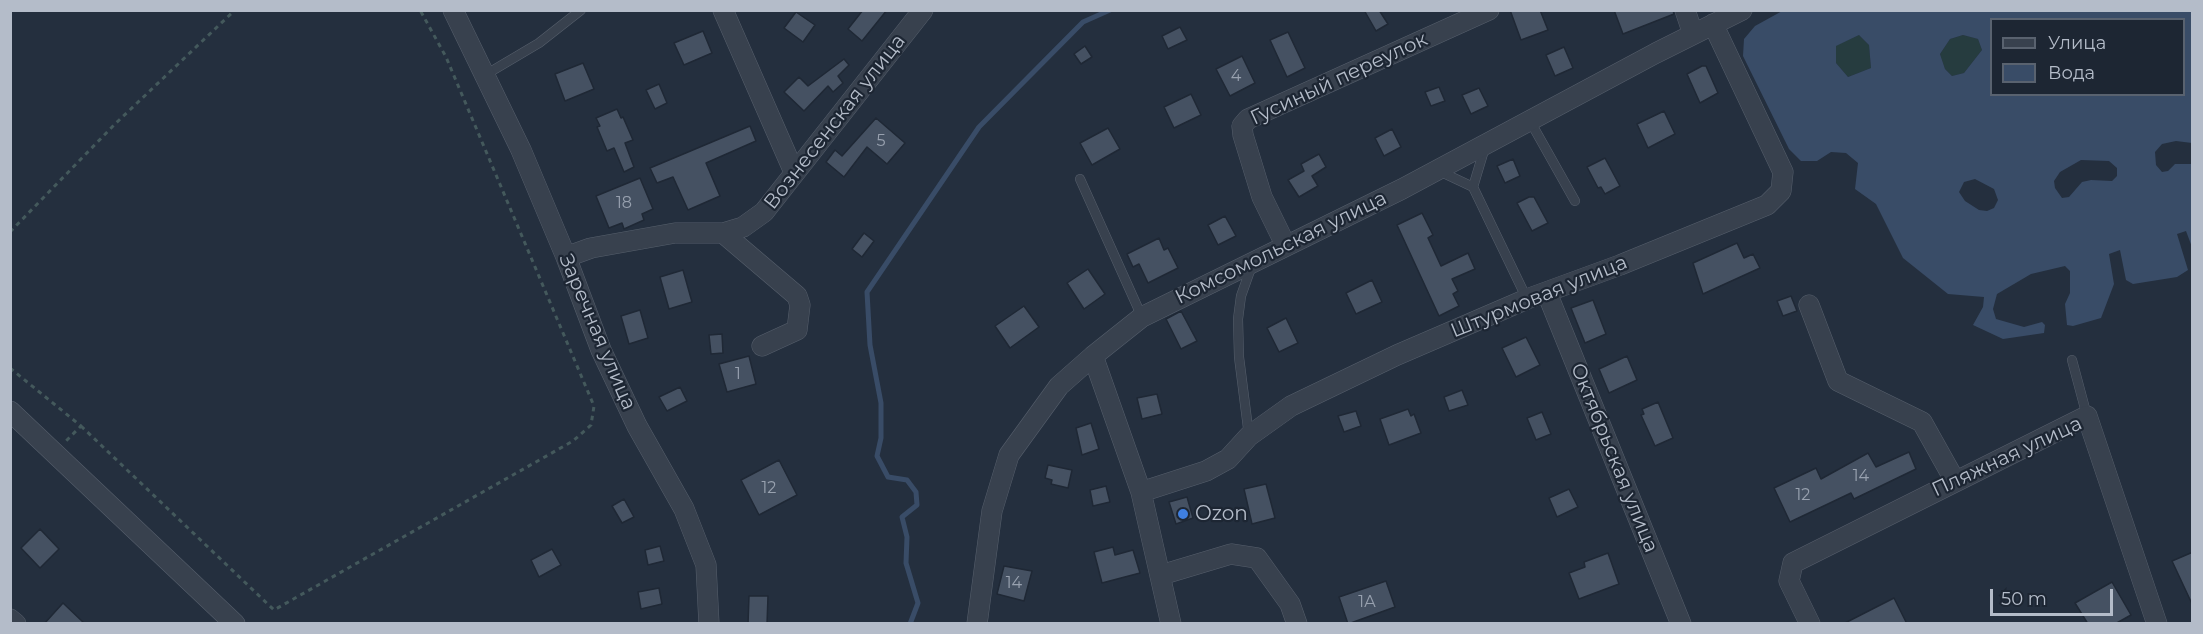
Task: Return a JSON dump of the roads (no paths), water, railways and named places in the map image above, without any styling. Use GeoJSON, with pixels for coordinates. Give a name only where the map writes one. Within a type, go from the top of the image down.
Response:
{"type":"FeatureCollection","features":[{"type":"Feature","properties":{"kind":"street","name":"Заречная улица"},"geometry":{"type":"LineString","coordinates":[[453,10],[521,150],[566,257],[601,350],[637,426],[684,509],[706,565],[709,624]]}},
{"type":"Feature","properties":{"kind":"street"},"geometry":{"type":"LineString","coordinates":[[723,10],[794,172]]}},
{"type":"Feature","properties":{"kind":"street","name":"Вознесенская улица"},"geometry":{"type":"LineString","coordinates":[[566,257],[591,248],[675,233],[723,233],[743,227],[764,212],[923,10]]}},
{"type":"Feature","properties":{"kind":"street","name":"Гусиный переулок"},"geometry":{"type":"LineString","coordinates":[[1286,246],[1262,197],[1243,135],[1242,126],[1248,119],[1489,10]]}},
{"type":"Feature","properties":{"kind":"street"},"geometry":{"type":"LineString","coordinates":[[1685,10],[1694,34]]}},
{"type":"Feature","properties":{"kind":"street","name":"Комсомольская улица"},"geometry":{"type":"LineString","coordinates":[[977,624],[992,511],[1009,455],[1059,386],[1142,316],[1437,170],[1743,10]]}},
{"type":"Feature","properties":{"kind":"street","name":"Штурмовая улица"},"geometry":{"type":"LineString","coordinates":[[1141,492],[1206,471],[1228,459],[1249,436],[1291,406],[1397,355],[1527,299],[1767,205],[1780,191],[1783,172],[1713,24]]}},
{"type":"Feature","properties":{"kind":"street"},"geometry":{"type":"LineString","coordinates":[[723,233],[797,296],[800,305],[797,330],[762,346]]}},
{"type":"Feature","properties":{"kind":"street","name":"Октябрьская улица"},"geometry":{"type":"LineString","coordinates":[[1546,293],[1682,624]]}},
{"type":"Feature","properties":{"kind":"street"},"geometry":{"type":"LineString","coordinates":[[1809,305],[1838,381],[1922,422],[1955,481]]}},
{"type":"Feature","properties":{"kind":"street"},"geometry":{"type":"LineString","coordinates":[[1093,356],[1141,492],[1171,624]]}},
{"type":"Feature","properties":{"kind":"street"},"geometry":{"type":"LineString","coordinates":[[10,411],[235,624]]}},
{"type":"Feature","properties":{"kind":"street","name":"Пляжная улица"},"geometry":{"type":"LineString","coordinates":[[1810,624],[1789,581],[1793,563],[2087,416],[2157,624]]}},
{"type":"Feature","properties":{"kind":"street"},"geometry":{"type":"LineString","coordinates":[[1161,575],[1231,554],[1257,558],[1290,604],[1297,624]]}},
{"type":"Feature","properties":{"kind":"street"},"geometry":{"type":"LineString","coordinates":[[10,619],[16,624]]}},
{"type":"Feature","properties":{"kind":"lane"},"geometry":{"type":"LineString","coordinates":[[485,75],[539,43],[581,10]]}},
{"type":"Feature","properties":{"kind":"lane"},"geometry":{"type":"LineString","coordinates":[[1530,121],[1575,201]]}},
{"type":"Feature","properties":{"kind":"lane"},"geometry":{"type":"LineString","coordinates":[[1473,187],[1486,144]]}},
{"type":"Feature","properties":{"kind":"lane"},"geometry":{"type":"LineString","coordinates":[[1437,170],[1473,187],[1527,299]]}},
{"type":"Feature","properties":{"kind":"lane"},"geometry":{"type":"LineString","coordinates":[[1080,179],[1142,316]]}},
{"type":"Feature","properties":{"kind":"lane"},"geometry":{"type":"LineString","coordinates":[[1249,436],[1239,357],[1238,320],[1241,296],[1252,262]]}},
{"type":"Feature","properties":{"kind":"lane"},"geometry":{"type":"LineString","coordinates":[[2072,360],[2087,416]]}},
{"type":"Feature","properties":{"kind":"water"},"geometry":{"type":"Polygon","coordinates":[[[1784,10],[2192,11],[2192,143],[2176,141],[2162,144],[2155,152],[2156,165],[2162,172],[2168,171],[2175,164],[2192,164],[2192,247],[2186,231],[2177,234],[2188,270],[2177,277],[2133,284],[2126,280],[2120,250],[2109,254],[2114,284],[2101,318],[2073,326],[2067,325],[2065,304],[2070,293],[2070,271],[2065,266],[2031,274],[1997,294],[1993,309],[1996,319],[2024,327],[2042,322],[2045,325],[2044,333],[2003,339],[1973,325],[1983,307],[1984,297],[1948,294],[1903,258],[1876,204],[1855,189],[1858,163],[1846,153],[1831,152],[1817,161],[1801,161],[1789,149],[1743,56],[1744,39],[1755,26],[1784,10]],[[1859,35],[1836,46],[1836,63],[1848,77],[1871,68],[1869,45],[1859,35]],[[1963,35],[1950,39],[1940,54],[1945,69],[1952,76],[1964,73],[1982,50],[1978,39],[1963,35]],[[2081,160],[2060,172],[2054,181],[2055,188],[2062,198],[2069,197],[2082,182],[2112,181],[2117,176],[2117,168],[2109,161],[2081,160]],[[1975,179],[1964,182],[1959,192],[1965,201],[1979,210],[1987,211],[1994,208],[1998,200],[1994,189],[1975,179]]]}},
{"type":"Feature","properties":{"kind":"waterway"},"geometry":{"type":"LineString","coordinates":[[910,624],[918,603],[906,563],[907,537],[902,517],[917,505],[916,492],[907,480],[888,477],[877,456],[881,438],[881,403],[870,345],[867,292],[979,127],[1083,22],[1110,10]]}},
{"type":"Feature","properties":{"kind":"place","name":"Ozon"},"geometry":{"type":"Point","coordinates":[1183,514]}}]}
